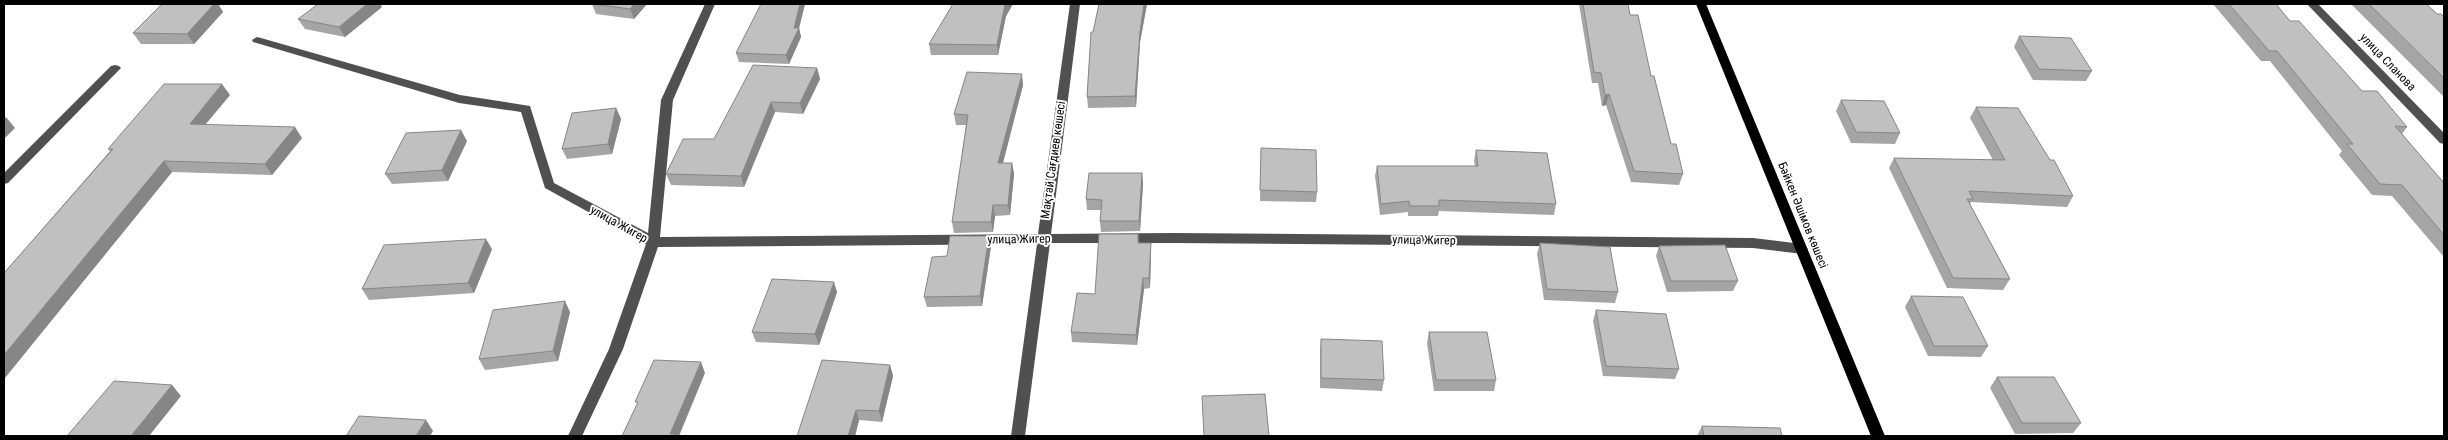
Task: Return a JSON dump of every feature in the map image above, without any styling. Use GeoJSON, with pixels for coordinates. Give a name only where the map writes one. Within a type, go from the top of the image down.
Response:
{"type":"FeatureCollection","features":[{"type":"Feature","properties":{"kind":"main road","name":"Бәйкен Әшімов көшесі"},"geometry":{"type":"LineString","coordinates":[[1701,4],[1878,436]]}},
{"type":"Feature","properties":{"kind":"street"},"geometry":{"type":"LineString","coordinates":[[575,436],[616,349],[653,242],[667,100],[710,4]]}},
{"type":"Feature","properties":{"kind":"street","name":"Мақтай Сағдиев көшесі"},"geometry":{"type":"LineString","coordinates":[[1018,436],[1074,4]]}},
{"type":"Feature","properties":{"kind":"street","name":"улица Сланова"},"geometry":{"type":"LineString","coordinates":[[2312,4],[2444,140]]}},
{"type":"Feature","properties":{"kind":"street","name":"улица Жигер"},"geometry":{"type":"LineString","coordinates":[[257,40],[459,99],[526,109],[549,185],[653,242],[1172,238],[1753,243],[1802,249]]}},
{"type":"Feature","properties":{"kind":"street"},"geometry":{"type":"LineString","coordinates":[[4,180],[115,68]]}},
{"type":"Feature","properties":{"kind":"building"},"geometry":{"type":"Polygon","coordinates":[[[162,4],[214,4],[187,34],[133,33],[162,4]]]}},
{"type":"Feature","properties":{"kind":"building"},"geometry":{"type":"Polygon","coordinates":[[[318,4],[367,4],[339,27],[298,19],[318,4]]]}},
{"type":"Feature","properties":{"kind":"building"},"geometry":{"type":"Polygon","coordinates":[[[593,4],[634,4],[630,9],[593,4]]]}},
{"type":"Feature","properties":{"kind":"building"},"geometry":{"type":"Polygon","coordinates":[[[761,4],[800,4],[794,28],[799,28],[786,55],[736,53],[761,4]]]}},
{"type":"Feature","properties":{"kind":"building"},"geometry":{"type":"Polygon","coordinates":[[[953,4],[1005,4],[997,45],[929,44],[953,4]]]}},
{"type":"Feature","properties":{"kind":"building"},"geometry":{"type":"Polygon","coordinates":[[[1099,4],[1144,4],[1135,96],[1087,97],[1091,32],[1093,32],[1099,4]]]}},
{"type":"Feature","properties":{"kind":"building"},"geometry":{"type":"Polygon","coordinates":[[[1583,4],[1628,4],[1630,15],[1638,15],[1651,76],[1654,76],[1671,144],[1676,144],[1683,174],[1634,171],[1609,94],[1605,95],[1601,73],[1594,72],[1583,4]]]}},
{"type":"Feature","properties":{"kind":"building"},"geometry":{"type":"Polygon","coordinates":[[[2229,4],[2276,4],[2290,21],[2299,21],[2362,91],[2377,91],[2407,127],[2395,126],[2444,183],[2444,235],[2402,185],[2380,184],[2347,144],[2353,144],[2277,51],[2269,51],[2229,4]]]}},
{"type":"Feature","properties":{"kind":"building"},"geometry":{"type":"Polygon","coordinates":[[[2369,4],[2426,4],[2437,14],[2441,14],[2444,17],[2444,78],[2369,4]]]}},
{"type":"Feature","properties":{"kind":"building"},"geometry":{"type":"Polygon","coordinates":[[[2019,36],[2071,38],[2092,71],[2039,69],[2019,36]]]}},
{"type":"Feature","properties":{"kind":"building"},"geometry":{"type":"Polygon","coordinates":[[[753,65],[817,68],[800,103],[771,102],[741,176],[666,174],[683,139],[714,139],[753,65]]]}},
{"type":"Feature","properties":{"kind":"building"},"geometry":{"type":"Polygon","coordinates":[[[967,72],[1022,74],[998,163],[1012,163],[1008,205],[993,205],[991,222],[952,222],[968,115],[954,114],[967,72]]]}},
{"type":"Feature","properties":{"kind":"building"},"geometry":{"type":"Polygon","coordinates":[[[164,84],[222,84],[190,124],[295,127],[265,164],[164,161],[4,355],[4,273],[113,149],[108,149],[164,84]]]}},
{"type":"Feature","properties":{"kind":"building"},"geometry":{"type":"Polygon","coordinates":[[[1841,100],[1884,101],[1900,133],[1856,132],[1841,100]]]}},
{"type":"Feature","properties":{"kind":"building"},"geometry":{"type":"Polygon","coordinates":[[[1976,107],[2018,108],[2050,160],[2054,160],[2073,196],[1969,191],[1973,199],[1967,199],[2010,279],[1953,278],[1894,158],[2005,160],[1976,107]]]}},
{"type":"Feature","properties":{"kind":"building"},"geometry":{"type":"Polygon","coordinates":[[[616,108],[608,144],[562,149],[572,113],[616,108]]]}},
{"type":"Feature","properties":{"kind":"building"},"geometry":{"type":"Polygon","coordinates":[[[461,130],[442,170],[385,174],[406,133],[461,130]]]}},
{"type":"Feature","properties":{"kind":"building"},"geometry":{"type":"Polygon","coordinates":[[[1261,148],[1316,150],[1317,192],[1260,190],[1261,148]]]}},
{"type":"Feature","properties":{"kind":"building"},"geometry":{"type":"Polygon","coordinates":[[[1476,150],[1547,153],[1556,204],[1439,200],[1439,206],[1410,206],[1409,201],[1381,204],[1377,166],[1478,166],[1476,150]]]}},
{"type":"Feature","properties":{"kind":"building"},"geometry":{"type":"Polygon","coordinates":[[[1089,173],[1142,173],[1139,221],[1100,221],[1102,200],[1086,199],[1089,173]]]}},
{"type":"Feature","properties":{"kind":"building"},"geometry":{"type":"Polygon","coordinates":[[[1099,234],[1138,234],[1138,243],[1151,243],[1149,278],[1143,278],[1136,335],[1071,332],[1077,293],[1095,294],[1099,234]]]}},
{"type":"Feature","properties":{"kind":"building"},"geometry":{"type":"Polygon","coordinates":[[[950,236],[989,236],[980,296],[924,297],[932,257],[947,256],[950,236]]]}},
{"type":"Feature","properties":{"kind":"building"},"geometry":{"type":"Polygon","coordinates":[[[486,239],[468,283],[362,289],[384,245],[486,239]]]}},
{"type":"Feature","properties":{"kind":"building"},"geometry":{"type":"Polygon","coordinates":[[[1540,243],[1610,247],[1618,292],[1547,289],[1540,243]]]}},
{"type":"Feature","properties":{"kind":"building"},"geometry":{"type":"Polygon","coordinates":[[[1725,245],[1738,281],[1671,281],[1659,246],[1725,245]]]}},
{"type":"Feature","properties":{"kind":"building"},"geometry":{"type":"Polygon","coordinates":[[[772,279],[834,282],[815,334],[752,332],[772,279]]]}},
{"type":"Feature","properties":{"kind":"building"},"geometry":{"type":"Polygon","coordinates":[[[1911,296],[1963,297],[1988,346],[1934,346],[1911,296]]]}},
{"type":"Feature","properties":{"kind":"building"},"geometry":{"type":"Polygon","coordinates":[[[565,301],[553,351],[479,359],[493,310],[565,301]]]}},
{"type":"Feature","properties":{"kind":"building"},"geometry":{"type":"Polygon","coordinates":[[[1596,310],[1666,314],[1679,369],[1606,366],[1596,310]]]}},
{"type":"Feature","properties":{"kind":"building"},"geometry":{"type":"Polygon","coordinates":[[[1429,332],[1487,332],[1496,380],[1436,380],[1429,332]]]}},
{"type":"Feature","properties":{"kind":"building"},"geometry":{"type":"Polygon","coordinates":[[[1321,339],[1382,341],[1384,380],[1321,378],[1321,339]]]}},
{"type":"Feature","properties":{"kind":"building"},"geometry":{"type":"Polygon","coordinates":[[[654,360],[701,362],[670,434],[675,434],[675,436],[622,436],[638,402],[635,402],[654,360]]]}},
{"type":"Feature","properties":{"kind":"building"},"geometry":{"type":"Polygon","coordinates":[[[822,360],[890,365],[879,411],[856,410],[848,436],[797,436],[822,360]]]}},
{"type":"Feature","properties":{"kind":"building"},"geometry":{"type":"Polygon","coordinates":[[[1997,377],[2054,377],[2081,423],[2022,423],[1997,377]]]}},
{"type":"Feature","properties":{"kind":"building"},"geometry":{"type":"Polygon","coordinates":[[[114,381],[172,385],[131,436],[67,436],[114,381]]]}},
{"type":"Feature","properties":{"kind":"building"},"geometry":{"type":"Polygon","coordinates":[[[1265,394],[1269,436],[1204,436],[1202,396],[1265,394]]]}},
{"type":"Feature","properties":{"kind":"building"},"geometry":{"type":"Polygon","coordinates":[[[359,416],[426,420],[416,436],[346,436],[359,416]]]}},
{"type":"Feature","properties":{"kind":"building"},"geometry":{"type":"Polygon","coordinates":[[[1702,426],[1780,428],[1782,436],[1704,436],[1702,426]]]}}]}
